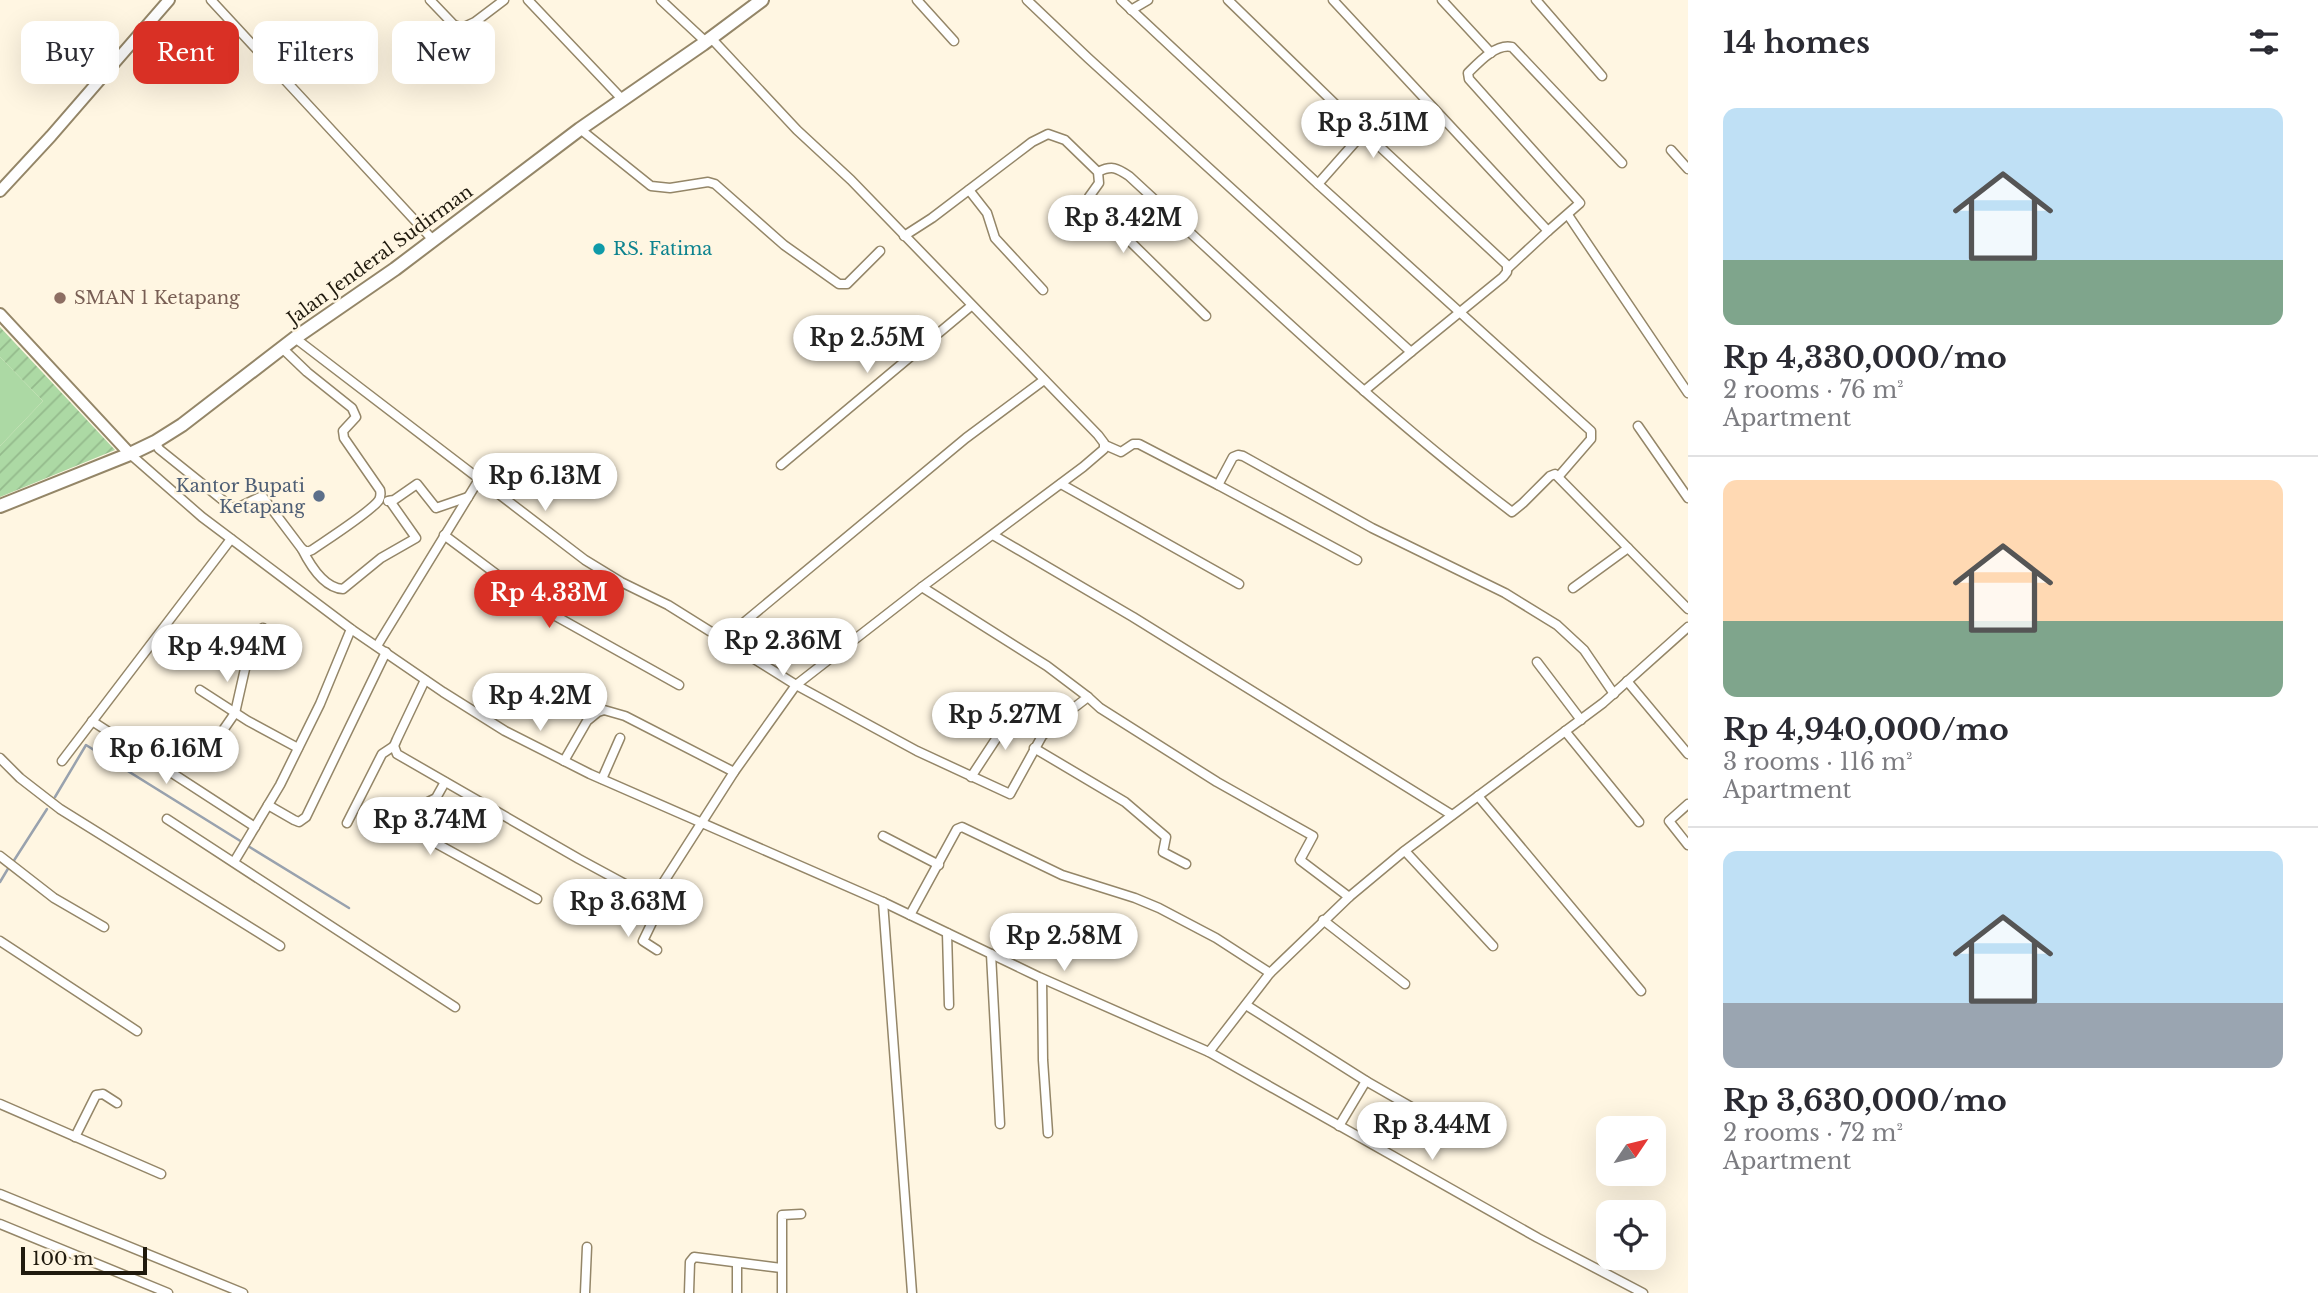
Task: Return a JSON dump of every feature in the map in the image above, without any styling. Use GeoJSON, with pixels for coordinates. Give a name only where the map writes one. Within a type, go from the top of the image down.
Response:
{"type":"FeatureCollection","features":[{"type":"Feature","properties":{"kind":"main road","name":"Jalan Jenderal Sudirman"},"geometry":{"type":"LineString","coordinates":[[0,506],[130,454],[182,425],[295,338],[433,240],[580,129],[762,0]]}},
{"type":"Feature","properties":{"kind":"street"},"geometry":{"type":"LineString","coordinates":[[0,191],[169,0]]}},
{"type":"Feature","properties":{"kind":"street"},"geometry":{"type":"LineString","coordinates":[[211,0],[433,240]]}},
{"type":"Feature","properties":{"kind":"street"},"geometry":{"type":"LineString","coordinates":[[430,0],[454,25],[462,28],[475,22],[504,0]]}},
{"type":"Feature","properties":{"kind":"street"},"geometry":{"type":"LineString","coordinates":[[528,0],[622,99]]}},
{"type":"Feature","properties":{"kind":"street"},"geometry":{"type":"LineString","coordinates":[[661,0],[708,40],[797,130],[852,180],[1105,445],[1121,452],[1139,443],[1357,560]]}},
{"type":"Feature","properties":{"kind":"street"},"geometry":{"type":"LineString","coordinates":[[917,0],[954,41]]}},
{"type":"Feature","properties":{"kind":"street"},"geometry":{"type":"LineString","coordinates":[[1027,0],[1411,352]]}},
{"type":"Feature","properties":{"kind":"street"},"geometry":{"type":"LineString","coordinates":[[1121,0],[1318,184],[1591,431],[1591,439],[1559,476]]}},
{"type":"Feature","properties":{"kind":"street"},"geometry":{"type":"LineString","coordinates":[[1131,10],[1148,0]]}},
{"type":"Feature","properties":{"kind":"street"},"geometry":{"type":"LineString","coordinates":[[1228,0],[1364,132],[1504,261],[1508,268]]}},
{"type":"Feature","properties":{"kind":"street"},"geometry":{"type":"LineString","coordinates":[[1333,0],[1548,231]]}},
{"type":"Feature","properties":{"kind":"street"},"geometry":{"type":"LineString","coordinates":[[1441,0],[1491,53]]}},
{"type":"Feature","properties":{"kind":"street"},"geometry":{"type":"LineString","coordinates":[[1536,0],[1602,76]]}},
{"type":"Feature","properties":{"kind":"street"},"geometry":{"type":"LineString","coordinates":[[1364,391],[1505,275],[1508,268],[1580,202],[1468,76],[1469,72],[1491,53],[1511,47],[1622,163]]}},
{"type":"Feature","properties":{"kind":"street"},"geometry":{"type":"LineString","coordinates":[[580,129],[651,186],[663,189],[708,182],[715,184],[784,245],[839,284],[847,284],[880,251]]}},
{"type":"Feature","properties":{"kind":"street"},"geometry":{"type":"LineString","coordinates":[[1318,184],[1364,132]]}},
{"type":"Feature","properties":{"kind":"street"},"geometry":{"type":"LineString","coordinates":[[904,236],[1043,135],[1054,134],[1065,139],[1098,172],[1100,181],[1091,194],[1090,201],[1206,316]]}},
{"type":"Feature","properties":{"kind":"street"},"geometry":{"type":"LineString","coordinates":[[1671,150],[1688,169]]}},
{"type":"Feature","properties":{"kind":"street"},"geometry":{"type":"LineString","coordinates":[[1098,172],[1107,167],[1115,167],[1129,176],[1364,391],[1424,443],[1513,512],[1552,474],[1559,476],[1688,609]]}},
{"type":"Feature","properties":{"kind":"street"},"geometry":{"type":"LineString","coordinates":[[969,190],[987,213],[995,238],[1043,290]]}},
{"type":"Feature","properties":{"kind":"street"},"geometry":{"type":"LineString","coordinates":[[1568,215],[1688,393]]}},
{"type":"Feature","properties":{"kind":"street"},"geometry":{"type":"LineString","coordinates":[[781,465],[971,306]]}},
{"type":"Feature","properties":{"kind":"street"},"geometry":{"type":"LineString","coordinates":[[0,314],[130,454],[171,492],[351,629],[494,724],[602,779],[883,902],[1042,979],[1209,1052],[1538,1238],[1643,1293]]}},
{"type":"Feature","properties":{"kind":"street"},"geometry":{"type":"LineString","coordinates":[[295,338],[584,560],[668,605],[796,685],[917,751],[971,777],[1009,794],[1034,748],[1051,726],[1088,697]]}},
{"type":"Feature","properties":{"kind":"street"},"geometry":{"type":"LineString","coordinates":[[282,348],[352,408],[356,417],[343,431],[344,438],[380,490],[378,502]]}},
{"type":"Feature","properties":{"kind":"street"},"geometry":{"type":"LineString","coordinates":[[724,639],[966,438],[1044,380]]}},
{"type":"Feature","properties":{"kind":"street"},"geometry":{"type":"LineString","coordinates":[[1638,426],[1688,498]]}},
{"type":"Feature","properties":{"kind":"street"},"geometry":{"type":"LineString","coordinates":[[155,442],[159,449],[230,506],[237,508],[262,496],[302,549],[310,565],[319,576],[337,589],[343,589],[381,558],[416,538],[390,501]]}},
{"type":"Feature","properties":{"kind":"street"},"geometry":{"type":"LineString","coordinates":[[651,898],[734,772],[796,685],[1099,455],[1105,445]]}},
{"type":"Feature","properties":{"kind":"street"},"geometry":{"type":"LineString","coordinates":[[1218,485],[1233,457],[1243,456],[1372,528],[1505,593],[1566,632],[1589,656],[1614,694]]}},
{"type":"Feature","properties":{"kind":"street"},"geometry":{"type":"LineString","coordinates":[[377,646],[478,481]]}},
{"type":"Feature","properties":{"kind":"street"},"geometry":{"type":"LineString","coordinates":[[302,549],[307,552],[312,550],[378,502],[390,501],[417,484],[436,508],[468,497]]}},
{"type":"Feature","properties":{"kind":"street"},"geometry":{"type":"LineString","coordinates":[[1060,484],[1239,584]]}},
{"type":"Feature","properties":{"kind":"street"},"geometry":{"type":"LineString","coordinates":[[444,535],[542,609],[679,685]]}},
{"type":"Feature","properties":{"kind":"street"},"geometry":{"type":"LineString","coordinates":[[993,535],[1133,617],[1452,815]]}},
{"type":"Feature","properties":{"kind":"street"},"geometry":{"type":"LineString","coordinates":[[62,761],[231,539]]}},
{"type":"Feature","properties":{"kind":"street"},"geometry":{"type":"LineString","coordinates":[[1573,588],[1628,548]]}},
{"type":"Feature","properties":{"kind":"street"},"geometry":{"type":"LineString","coordinates":[[922,587],[1047,666],[1100,708],[1217,782],[1313,836],[1300,860],[1349,897]]}},
{"type":"Feature","properties":{"kind":"street"},"geometry":{"type":"LineString","coordinates":[[1209,1052],[1270,973],[1323,920],[1405,851],[1614,694],[1688,627]]}},
{"type":"Feature","properties":{"kind":"street"},"geometry":{"type":"LineString","coordinates":[[208,752],[235,713],[249,654],[263,628]]}},
{"type":"Feature","properties":{"kind":"street"},"geometry":{"type":"LineString","coordinates":[[234,862],[298,748],[320,704],[351,629]]}},
{"type":"Feature","properties":{"kind":"street"},"geometry":{"type":"LineString","coordinates":[[268,805],[299,822],[306,817],[386,652]]}},
{"type":"Feature","properties":{"kind":"street"},"geometry":{"type":"LineString","coordinates":[[1537,662],[1581,720]]}},
{"type":"Feature","properties":{"kind":"street"},"geometry":{"type":"LineString","coordinates":[[347,824],[382,754],[394,746],[425,680]]}},
{"type":"Feature","properties":{"kind":"street"},"geometry":{"type":"LineString","coordinates":[[1627,681],[1688,754]]}},
{"type":"Feature","properties":{"kind":"street"},"geometry":{"type":"LineString","coordinates":[[200,690],[298,748]]}},
{"type":"Feature","properties":{"kind":"street"},"geometry":{"type":"LineString","coordinates":[[564,761],[587,721],[604,710],[625,716],[734,772]]}},
{"type":"Feature","properties":{"kind":"street"},"geometry":{"type":"LineString","coordinates":[[971,777],[1015,710]]}},
{"type":"Feature","properties":{"kind":"street"},"geometry":{"type":"LineString","coordinates":[[92,721],[255,827]]}},
{"type":"Feature","properties":{"kind":"street"},"geometry":{"type":"LineString","coordinates":[[1565,731],[1639,822]]}},
{"type":"Feature","properties":{"kind":"street"},"geometry":{"type":"LineString","coordinates":[[602,779],[620,738]]}},
{"type":"Feature","properties":{"kind":"street"},"geometry":{"type":"LineString","coordinates":[[394,746],[399,756],[636,892],[651,898],[659,910],[643,941],[657,950]]}},
{"type":"Feature","properties":{"kind":"street"},"geometry":{"type":"LineString","coordinates":[[1034,748],[1132,807],[1166,837],[1163,852],[1186,864]]}},
{"type":"Feature","properties":{"kind":"street"},"geometry":{"type":"LineString","coordinates":[[0,758],[20,778],[60,809],[279,946]]}},
{"type":"Feature","properties":{"kind":"street"},"geometry":{"type":"LineString","coordinates":[[444,782],[435,799],[427,800],[424,804],[411,827],[412,830],[537,900]]}},
{"type":"Feature","properties":{"kind":"street"},"geometry":{"type":"LineString","coordinates":[[1478,796],[1641,991]]}},
{"type":"Feature","properties":{"kind":"street"},"geometry":{"type":"LineString","coordinates":[[1688,804],[1669,821],[1688,845]]}},
{"type":"Feature","properties":{"kind":"street"},"geometry":{"type":"LineString","coordinates":[[167,819],[455,1007]]}},
{"type":"Feature","properties":{"kind":"street"},"geometry":{"type":"LineString","coordinates":[[910,915],[957,829],[962,827],[1062,876],[1135,898],[1158,908],[1216,938],[1270,973]]}},
{"type":"Feature","properties":{"kind":"street"},"geometry":{"type":"LineString","coordinates":[[883,836],[939,864]]}},
{"type":"Feature","properties":{"kind":"street"},"geometry":{"type":"LineString","coordinates":[[1405,851],[1493,946]]}},
{"type":"Feature","properties":{"kind":"street"},"geometry":{"type":"LineString","coordinates":[[0,856],[54,898],[104,927]]}},
{"type":"Feature","properties":{"kind":"street"},"geometry":{"type":"LineString","coordinates":[[883,902],[912,1293]]}},
{"type":"Feature","properties":{"kind":"street"},"geometry":{"type":"LineString","coordinates":[[1323,920],[1405,984]]}},
{"type":"Feature","properties":{"kind":"street"},"geometry":{"type":"LineString","coordinates":[[947,933],[949,1005]]}},
{"type":"Feature","properties":{"kind":"street"},"geometry":{"type":"LineString","coordinates":[[0,941],[137,1031]]}},
{"type":"Feature","properties":{"kind":"street"},"geometry":{"type":"LineString","coordinates":[[991,954],[1000,1124]]}},
{"type":"Feature","properties":{"kind":"street"},"geometry":{"type":"LineString","coordinates":[[1042,979],[1043,1060],[1048,1133]]}},
{"type":"Feature","properties":{"kind":"street"},"geometry":{"type":"LineString","coordinates":[[1246,1005],[1366,1081],[1441,1124]]}},
{"type":"Feature","properties":{"kind":"street"},"geometry":{"type":"LineString","coordinates":[[1339,1126],[1366,1081]]}},
{"type":"Feature","properties":{"kind":"street"},"geometry":{"type":"LineString","coordinates":[[75,1137],[96,1095],[103,1094],[117,1103]]}},
{"type":"Feature","properties":{"kind":"street"},"geometry":{"type":"LineString","coordinates":[[0,1104],[160,1174]]}},
{"type":"Feature","properties":{"kind":"street"},"geometry":{"type":"LineString","coordinates":[[0,1194],[243,1293]]}},
{"type":"Feature","properties":{"kind":"street"},"geometry":{"type":"LineString","coordinates":[[782,1293],[782,1215],[801,1214]]}},
{"type":"Feature","properties":{"kind":"street"},"geometry":{"type":"LineString","coordinates":[[0,1224],[168,1293]]}},
{"type":"Feature","properties":{"kind":"street"},"geometry":{"type":"LineString","coordinates":[[585,1293],[587,1247]]}},
{"type":"Feature","properties":{"kind":"street"},"geometry":{"type":"LineString","coordinates":[[689,1293],[692,1258],[781,1268]]}},
{"type":"Feature","properties":{"kind":"street"},"geometry":{"type":"LineString","coordinates":[[737,1263],[737,1293]]}},
{"type":"Feature","properties":{"kind":"green space"},"geometry":{"type":"Polygon","coordinates":[[[0,327],[115,450],[0,497],[0,446],[43,401],[0,357],[0,327]]]}},
{"type":"Feature","properties":{"kind":"green space"},"geometry":{"type":"Polygon","coordinates":[[[0,357],[43,401],[0,446],[0,357]]]}},
{"type":"Feature","properties":{"kind":"waterway"},"geometry":{"type":"LineString","coordinates":[[55,797],[86,745],[242,842]]}},
{"type":"Feature","properties":{"kind":"waterway"},"geometry":{"type":"LineString","coordinates":[[13,862],[47,809]]}},
{"type":"Feature","properties":{"kind":"waterway"},"geometry":{"type":"LineString","coordinates":[[248,846],[349,908]]}},
{"type":"Feature","properties":{"kind":"waterway"},"geometry":{"type":"LineString","coordinates":[[0,882],[9,867]]}},
{"type":"Feature","properties":{"kind":"place","name":"RS. Fatima"},"geometry":{"type":"Point","coordinates":[599,249]}},
{"type":"Feature","properties":{"kind":"place","name":"SMAN 1 Ketapang"},"geometry":{"type":"Point","coordinates":[60,298]}},
{"type":"Feature","properties":{"kind":"place","name":"Kantor Bupati Ketapang"},"geometry":{"type":"Point","coordinates":[319,496]}}]}
